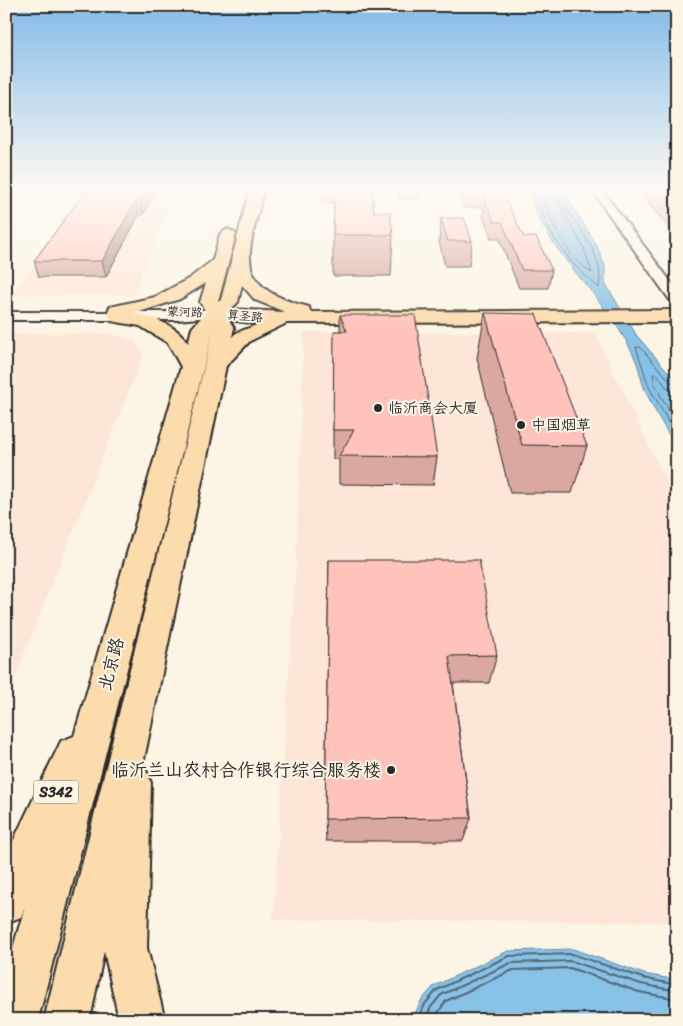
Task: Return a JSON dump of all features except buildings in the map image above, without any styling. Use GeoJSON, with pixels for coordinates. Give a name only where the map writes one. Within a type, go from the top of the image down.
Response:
{"type":"FeatureCollection","features":[{"type":"Feature","properties":{"kind":"main road","name":"北京路"},"geometry":{"type":"LineString","coordinates":[[15,1020],[106,682],[203,366],[224,328],[209,302],[228,237]]}},
{"type":"Feature","properties":{"kind":"main road"},"geometry":{"type":"LineString","coordinates":[[215,313],[229,302],[246,237]]}},
{"type":"Feature","properties":{"kind":"main road"},"geometry":{"type":"LineString","coordinates":[[240,260],[244,278],[252,289],[280,306],[311,315]]}},
{"type":"Feature","properties":{"kind":"main road"},"geometry":{"type":"LineString","coordinates":[[116,314],[152,306],[172,298],[198,282],[221,261]]}},
{"type":"Feature","properties":{"kind":"main road","name":"算圣路"},"geometry":{"type":"LineString","coordinates":[[215,313],[254,318],[311,315],[677,314]]}},
{"type":"Feature","properties":{"kind":"main road"},"geometry":{"type":"LineString","coordinates":[[116,314],[145,321],[163,331],[176,339],[203,366],[243,337],[277,322],[311,315]]}},
{"type":"Feature","properties":{"kind":"main road","name":"北京路"},"geometry":{"type":"LineString","coordinates":[[67,1020],[136,713],[203,366]]}},
{"type":"Feature","properties":{"kind":"main road","name":"S342"},"geometry":{"type":"LineString","coordinates":[[6,902],[106,682]]}},
{"type":"Feature","properties":{"kind":"main road"},"geometry":{"type":"LineString","coordinates":[[136,713],[125,948],[142,1020]]}},
{"type":"Feature","properties":{"kind":"street"},"geometry":{"type":"LineString","coordinates":[[631,237],[677,300]]}},
{"type":"Feature","properties":{"kind":"street"},"geometry":{"type":"LineString","coordinates":[[640,237],[677,285]]}},
{"type":"Feature","properties":{"kind":"street","name":"蒙河路"},"geometry":{"type":"LineString","coordinates":[[6,311],[177,316],[215,313]]}},
{"type":"Feature","properties":{"kind":"street","name":"蒙河路"},"geometry":{"type":"LineString","coordinates":[[6,316],[116,314]]}},
{"type":"Feature","properties":{"kind":"shaded area"},"geometry":{"type":"Polygon","coordinates":[[[53,237],[157,237],[133,295],[12,295],[53,237]]]}},
{"type":"Feature","properties":{"kind":"shaded area"},"geometry":{"type":"Polygon","coordinates":[[[304,332],[595,333],[677,504],[677,922],[273,920],[296,561],[304,332]]]}},
{"type":"Feature","properties":{"kind":"shaded area"},"geometry":{"type":"Polygon","coordinates":[[[110,333],[135,341],[143,356],[6,700],[6,334],[110,333]]]}},
{"type":"Feature","properties":{"kind":"water"},"geometry":{"type":"Polygon","coordinates":[[[550,237],[592,237],[596,244],[605,266],[605,283],[637,336],[677,382],[677,447],[648,397],[633,353],[627,342],[608,313],[550,237]]]}},
{"type":"Feature","properties":{"kind":"water"},"geometry":{"type":"Polygon","coordinates":[[[573,949],[644,974],[677,980],[677,1020],[412,1020],[421,1001],[434,986],[508,951],[573,949]]]}},
{"type":"Feature","properties":{"kind":"place","name":"临沂商会大厦"},"geometry":{"type":"Point","coordinates":[378,408]}},
{"type":"Feature","properties":{"kind":"place","name":"中国烟草"},"geometry":{"type":"Point","coordinates":[521,425]}},
{"type":"Feature","properties":{"kind":"place","name":"临沂兰山农村合作银行综合服务楼"},"geometry":{"type":"Point","coordinates":[391,770]}}]}
